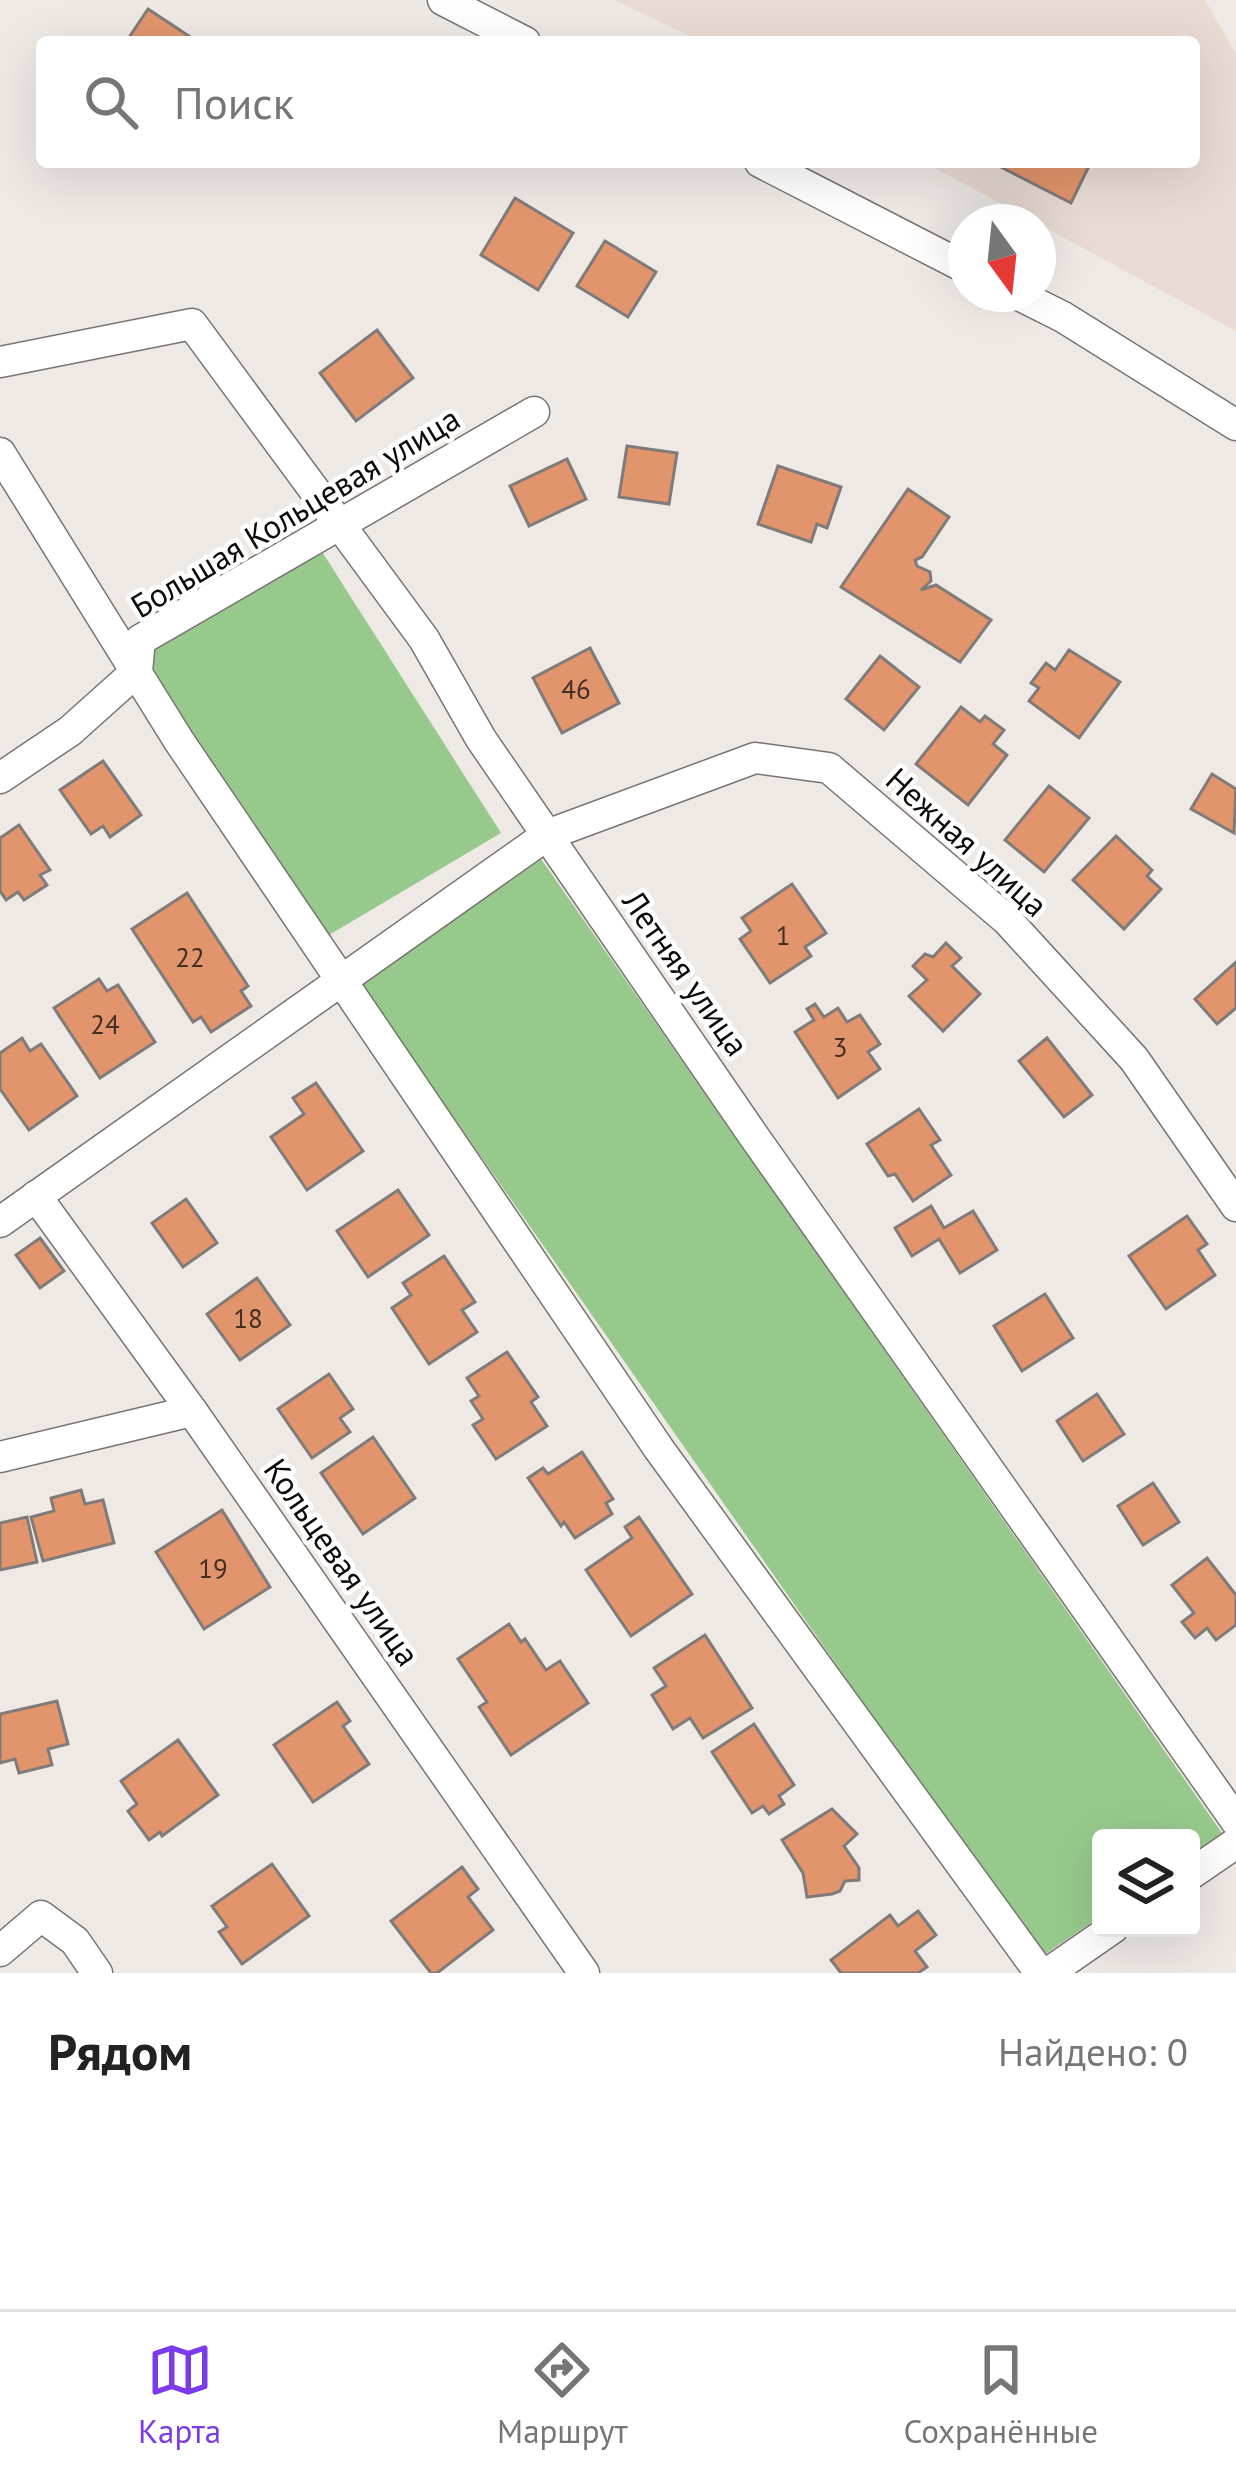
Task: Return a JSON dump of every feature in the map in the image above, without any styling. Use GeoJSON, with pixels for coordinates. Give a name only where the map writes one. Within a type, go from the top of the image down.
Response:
{"type":"FeatureCollection","features":[{"type":"Feature","properties":{"kind":"street"},"geometry":{"type":"LineString","coordinates":[[443,0],[513,36]]}},
{"type":"Feature","properties":{"kind":"street"},"geometry":{"type":"LineString","coordinates":[[772,168],[948,259]]}},
{"type":"Feature","properties":{"kind":"street"},"geometry":{"type":"LineString","coordinates":[[1053,312],[1236,425]]}},
{"type":"Feature","properties":{"kind":"street","name":"Летняя улица"},"geometry":{"type":"LineString","coordinates":[[0,362],[192,324],[424,639],[481,739],[753,1135],[1236,1820]]}},
{"type":"Feature","properties":{"kind":"street","name":"Большая Кольцевая улица"},"geometry":{"type":"LineString","coordinates":[[0,778],[70,730],[137,671],[140,640],[534,412]]}},
{"type":"Feature","properties":{"kind":"street"},"geometry":{"type":"LineString","coordinates":[[0,453],[340,982],[659,1449],[1044,1973],[1099,1937]]}},
{"type":"Feature","properties":{"kind":"street","name":"Нежная улица"},"geometry":{"type":"LineString","coordinates":[[548,835],[755,758],[829,768],[1007,920],[1134,1059],[1236,1205]]}},
{"type":"Feature","properties":{"kind":"street"},"geometry":{"type":"LineString","coordinates":[[0,1222],[548,835]]}},
{"type":"Feature","properties":{"kind":"street","name":"Кольцевая улица"},"geometry":{"type":"LineString","coordinates":[[36,1196],[584,1973]]}},
{"type":"Feature","properties":{"kind":"street"},"geometry":{"type":"LineString","coordinates":[[0,1457],[192,1411]]}},
{"type":"Feature","properties":{"kind":"street"},"geometry":{"type":"LineString","coordinates":[[1200,1868],[1236,1843]]}},
{"type":"Feature","properties":{"kind":"street"},"geometry":{"type":"LineString","coordinates":[[0,1951],[41,1916],[75,1941],[97,1973]]}},
{"type":"Feature","properties":{"kind":"shaded area"},"geometry":{"type":"Polygon","coordinates":[[[614,0],[1205,0],[1236,54],[1236,331],[1056,234],[1056,204],[1002,204],[935,168],[1200,168],[1200,36],[690,36],[614,0]]]}},
{"type":"Feature","properties":{"kind":"green space"},"geometry":{"type":"Polygon","coordinates":[[[312,536],[501,833],[329,935],[126,636],[312,536]]]}},
{"type":"Feature","properties":{"kind":"green space"},"geometry":{"type":"Polygon","coordinates":[[[541,859],[1222,1833],[1200,1848],[1200,1829],[1092,1829],[1092,1922],[1041,1957],[361,985],[541,859]]]}},
{"type":"Feature","properties":{"kind":"building"},"geometry":{"type":"Polygon","coordinates":[[[148,9],[189,36],[130,36],[148,9]]]}},
{"type":"Feature","properties":{"kind":"building"},"geometry":{"type":"Polygon","coordinates":[[[1003,168],[1088,168],[1071,203],[1003,168]]]}},
{"type":"Feature","properties":{"kind":"building"},"geometry":{"type":"Polygon","coordinates":[[[515,198],[573,233],[538,290],[481,255],[515,198]]]}},
{"type":"Feature","properties":{"kind":"building"},"geometry":{"type":"Polygon","coordinates":[[[605,241],[656,272],[628,317],[577,286],[605,241]]]}},
{"type":"Feature","properties":{"kind":"building"},"geometry":{"type":"Polygon","coordinates":[[[377,330],[413,378],[356,421],[320,373],[377,330]]]}},
{"type":"Feature","properties":{"kind":"building"},"geometry":{"type":"Polygon","coordinates":[[[627,446],[677,453],[669,504],[619,497],[627,446]]]}},
{"type":"Feature","properties":{"kind":"building"},"geometry":{"type":"Polygon","coordinates":[[[567,459],[586,499],[529,526],[510,486],[567,459]]]}},
{"type":"Feature","properties":{"kind":"building"},"geometry":{"type":"Polygon","coordinates":[[[778,466],[841,487],[827,528],[817,524],[811,542],[758,524],[778,466]]]}},
{"type":"Feature","properties":{"kind":"building"},"geometry":{"type":"Polygon","coordinates":[[[908,489],[949,517],[922,557],[915,560],[930,572],[931,581],[921,590],[936,585],[991,620],[960,662],[841,587],[908,489]]]}},
{"type":"Feature","properties":{"kind":"building"},"geometry":{"type":"Polygon","coordinates":[[[590,648],[619,703],[562,733],[533,678],[590,648]]]}},
{"type":"Feature","properties":{"kind":"building"},"geometry":{"type":"Polygon","coordinates":[[[1069,650],[1120,682],[1079,738],[1029,701],[1039,688],[1031,683],[1046,663],[1055,670],[1069,650]]]}},
{"type":"Feature","properties":{"kind":"building"},"geometry":{"type":"Polygon","coordinates":[[[880,656],[919,687],[884,730],[846,699],[880,656]]]}},
{"type":"Feature","properties":{"kind":"building"},"geometry":{"type":"Polygon","coordinates":[[[961,707],[980,722],[985,716],[1004,730],[993,744],[1007,755],[968,805],[916,764],[961,707]]]}},
{"type":"Feature","properties":{"kind":"building"},"geometry":{"type":"Polygon","coordinates":[[[103,761],[141,815],[110,837],[103,826],[91,834],[60,790],[103,761]]]}},
{"type":"Feature","properties":{"kind":"building"},"geometry":{"type":"Polygon","coordinates":[[[1212,774],[1236,789],[1234,833],[1191,809],[1212,774]]]}},
{"type":"Feature","properties":{"kind":"building"},"geometry":{"type":"Polygon","coordinates":[[[1049,786],[1089,818],[1044,872],[1005,840],[1049,786]]]}},
{"type":"Feature","properties":{"kind":"building"},"geometry":{"type":"Polygon","coordinates":[[[19,825],[50,870],[40,875],[47,885],[24,900],[18,892],[6,900],[0,891],[0,838],[19,825]]]}},
{"type":"Feature","properties":{"kind":"building"},"geometry":{"type":"Polygon","coordinates":[[[1116,836],[1152,870],[1147,876],[1161,889],[1124,929],[1073,880],[1116,836]]]}},
{"type":"Feature","properties":{"kind":"building"},"geometry":{"type":"Polygon","coordinates":[[[792,884],[826,933],[805,947],[811,956],[770,983],[740,939],[751,931],[742,918],[792,884]]]}},
{"type":"Feature","properties":{"kind":"building"},"geometry":{"type":"Polygon","coordinates":[[[187,893],[248,986],[241,991],[251,1006],[211,1032],[201,1017],[193,1022],[132,929],[187,893]]]}},
{"type":"Feature","properties":{"kind":"building"},"geometry":{"type":"Polygon","coordinates":[[[946,943],[961,958],[952,966],[980,994],[943,1031],[909,996],[927,980],[913,966],[925,954],[933,957],[946,943]]]}},
{"type":"Feature","properties":{"kind":"building"},"geometry":{"type":"Polygon","coordinates":[[[1236,962],[1236,1008],[1217,1024],[1195,999],[1236,962]]]}},
{"type":"Feature","properties":{"kind":"building"},"geometry":{"type":"Polygon","coordinates":[[[99,979],[107,991],[118,985],[155,1042],[100,1078],[54,1008],[99,979]]]}},
{"type":"Feature","properties":{"kind":"building"},"geometry":{"type":"Polygon","coordinates":[[[815,1004],[824,1017],[838,1008],[847,1022],[860,1015],[880,1044],[868,1052],[880,1069],[838,1098],[795,1032],[814,1020],[807,1009],[815,1004]]]}},
{"type":"Feature","properties":{"kind":"building"},"geometry":{"type":"Polygon","coordinates":[[[22,1038],[30,1051],[41,1044],[77,1096],[29,1130],[0,1089],[0,1053],[22,1038]]]}},
{"type":"Feature","properties":{"kind":"building"},"geometry":{"type":"Polygon","coordinates":[[[1047,1038],[1092,1095],[1064,1117],[1019,1061],[1047,1038]]]}},
{"type":"Feature","properties":{"kind":"building"},"geometry":{"type":"Polygon","coordinates":[[[316,1083],[363,1151],[307,1190],[271,1137],[304,1114],[293,1098],[316,1083]]]}},
{"type":"Feature","properties":{"kind":"building"},"geometry":{"type":"Polygon","coordinates":[[[919,1109],[940,1140],[931,1145],[951,1175],[913,1201],[895,1174],[888,1176],[867,1144],[919,1109]]]}},
{"type":"Feature","properties":{"kind":"building"},"geometry":{"type":"Polygon","coordinates":[[[398,1190],[429,1235],[368,1277],[337,1231],[398,1190]]]}},
{"type":"Feature","properties":{"kind":"building"},"geometry":{"type":"Polygon","coordinates":[[[186,1199],[217,1243],[183,1267],[152,1223],[186,1199]]]}},
{"type":"Feature","properties":{"kind":"building"},"geometry":{"type":"Polygon","coordinates":[[[931,1206],[944,1228],[973,1211],[997,1250],[960,1273],[939,1239],[912,1256],[895,1228],[931,1206]]]}},
{"type":"Feature","properties":{"kind":"building"},"geometry":{"type":"Polygon","coordinates":[[[1187,1216],[1207,1244],[1198,1250],[1215,1275],[1166,1309],[1129,1256],[1187,1216]]]}},
{"type":"Feature","properties":{"kind":"building"},"geometry":{"type":"Polygon","coordinates":[[[40,1238],[64,1271],[40,1288],[16,1255],[40,1238]]]}},
{"type":"Feature","properties":{"kind":"building"},"geometry":{"type":"Polygon","coordinates":[[[444,1256],[475,1302],[462,1310],[477,1332],[429,1364],[392,1308],[411,1295],[403,1283],[444,1256]]]}},
{"type":"Feature","properties":{"kind":"building"},"geometry":{"type":"Polygon","coordinates":[[[257,1278],[290,1325],[240,1360],[207,1314],[257,1278]]]}},
{"type":"Feature","properties":{"kind":"building"},"geometry":{"type":"Polygon","coordinates":[[[1045,1294],[1073,1338],[1022,1371],[994,1326],[1045,1294]]]}},
{"type":"Feature","properties":{"kind":"building"},"geometry":{"type":"Polygon","coordinates":[[[507,1352],[538,1397],[531,1402],[547,1426],[496,1459],[473,1425],[483,1419],[471,1401],[479,1396],[467,1378],[507,1352]]]}},
{"type":"Feature","properties":{"kind":"building"},"geometry":{"type":"Polygon","coordinates":[[[329,1374],[353,1409],[340,1418],[350,1432],[312,1458],[278,1409],[329,1374]]]}},
{"type":"Feature","properties":{"kind":"building"},"geometry":{"type":"Polygon","coordinates":[[[1097,1394],[1124,1434],[1083,1461],[1057,1421],[1097,1394]]]}},
{"type":"Feature","properties":{"kind":"building"},"geometry":{"type":"Polygon","coordinates":[[[373,1437],[415,1498],[363,1534],[321,1473],[373,1437]]]}},
{"type":"Feature","properties":{"kind":"building"},"geometry":{"type":"Polygon","coordinates":[[[582,1452],[613,1499],[606,1503],[612,1514],[575,1538],[564,1522],[561,1526],[528,1478],[543,1468],[548,1474],[582,1452]]]}},
{"type":"Feature","properties":{"kind":"building"},"geometry":{"type":"Polygon","coordinates":[[[1153,1483],[1179,1522],[1143,1545],[1118,1506],[1153,1483]]]}},
{"type":"Feature","properties":{"kind":"building"},"geometry":{"type":"Polygon","coordinates":[[[81,1490],[85,1504],[103,1500],[114,1543],[43,1561],[31,1517],[54,1511],[51,1498],[81,1490]]]}},
{"type":"Feature","properties":{"kind":"building"},"geometry":{"type":"Polygon","coordinates":[[[222,1510],[270,1587],[204,1629],[156,1552],[222,1510]]]}},
{"type":"Feature","properties":{"kind":"building"},"geometry":{"type":"Polygon","coordinates":[[[27,1517],[37,1562],[0,1570],[0,1523],[27,1517]]]}},
{"type":"Feature","properties":{"kind":"building"},"geometry":{"type":"Polygon","coordinates":[[[639,1517],[692,1594],[631,1636],[586,1570],[632,1538],[625,1527],[639,1517]]]}},
{"type":"Feature","properties":{"kind":"building"},"geometry":{"type":"Polygon","coordinates":[[[1207,1558],[1236,1595],[1236,1625],[1216,1640],[1207,1628],[1195,1638],[1182,1622],[1194,1613],[1172,1585],[1207,1558]]]}},
{"type":"Feature","properties":{"kind":"building"},"geometry":{"type":"Polygon","coordinates":[[[509,1624],[546,1670],[560,1661],[588,1703],[511,1755],[479,1707],[487,1702],[458,1659],[509,1624]]]}},
{"type":"Feature","properties":{"kind":"building"},"geometry":{"type":"Polygon","coordinates":[[[705,1635],[752,1708],[703,1738],[690,1718],[673,1729],[652,1695],[666,1686],[654,1668],[705,1635]]]}},
{"type":"Feature","properties":{"kind":"building"},"geometry":{"type":"Polygon","coordinates":[[[57,1701],[68,1744],[48,1749],[52,1765],[19,1773],[15,1759],[0,1763],[0,1714],[57,1701]]]}},
{"type":"Feature","properties":{"kind":"building"},"geometry":{"type":"Polygon","coordinates":[[[337,1702],[350,1721],[343,1726],[369,1764],[313,1802],[274,1745],[337,1702]]]}},
{"type":"Feature","properties":{"kind":"building"},"geometry":{"type":"Polygon","coordinates":[[[754,1724],[794,1785],[779,1796],[784,1804],[769,1814],[763,1806],[752,1813],[712,1752],[754,1724]]]}},
{"type":"Feature","properties":{"kind":"building"},"geometry":{"type":"Polygon","coordinates":[[[178,1740],[218,1795],[162,1836],[160,1832],[149,1840],[128,1811],[137,1804],[121,1781],[178,1740]]]}},
{"type":"Feature","properties":{"kind":"building"},"geometry":{"type":"Polygon","coordinates":[[[832,1809],[857,1834],[844,1846],[859,1868],[859,1880],[845,1881],[832,1894],[807,1897],[803,1873],[782,1840],[832,1809]]]}},
{"type":"Feature","properties":{"kind":"building"},"geometry":{"type":"Polygon","coordinates":[[[272,1864],[309,1916],[242,1964],[219,1932],[227,1927],[212,1906],[272,1864]]]}},
{"type":"Feature","properties":{"kind":"building"},"geometry":{"type":"Polygon","coordinates":[[[462,1867],[478,1889],[468,1897],[493,1930],[431,1973],[391,1921],[462,1867]]]}},
{"type":"Feature","properties":{"kind":"building"},"geometry":{"type":"Polygon","coordinates":[[[918,1911],[936,1935],[915,1951],[927,1967],[918,1973],[841,1973],[831,1960],[890,1915],[898,1926],[918,1911]]]}}]}
